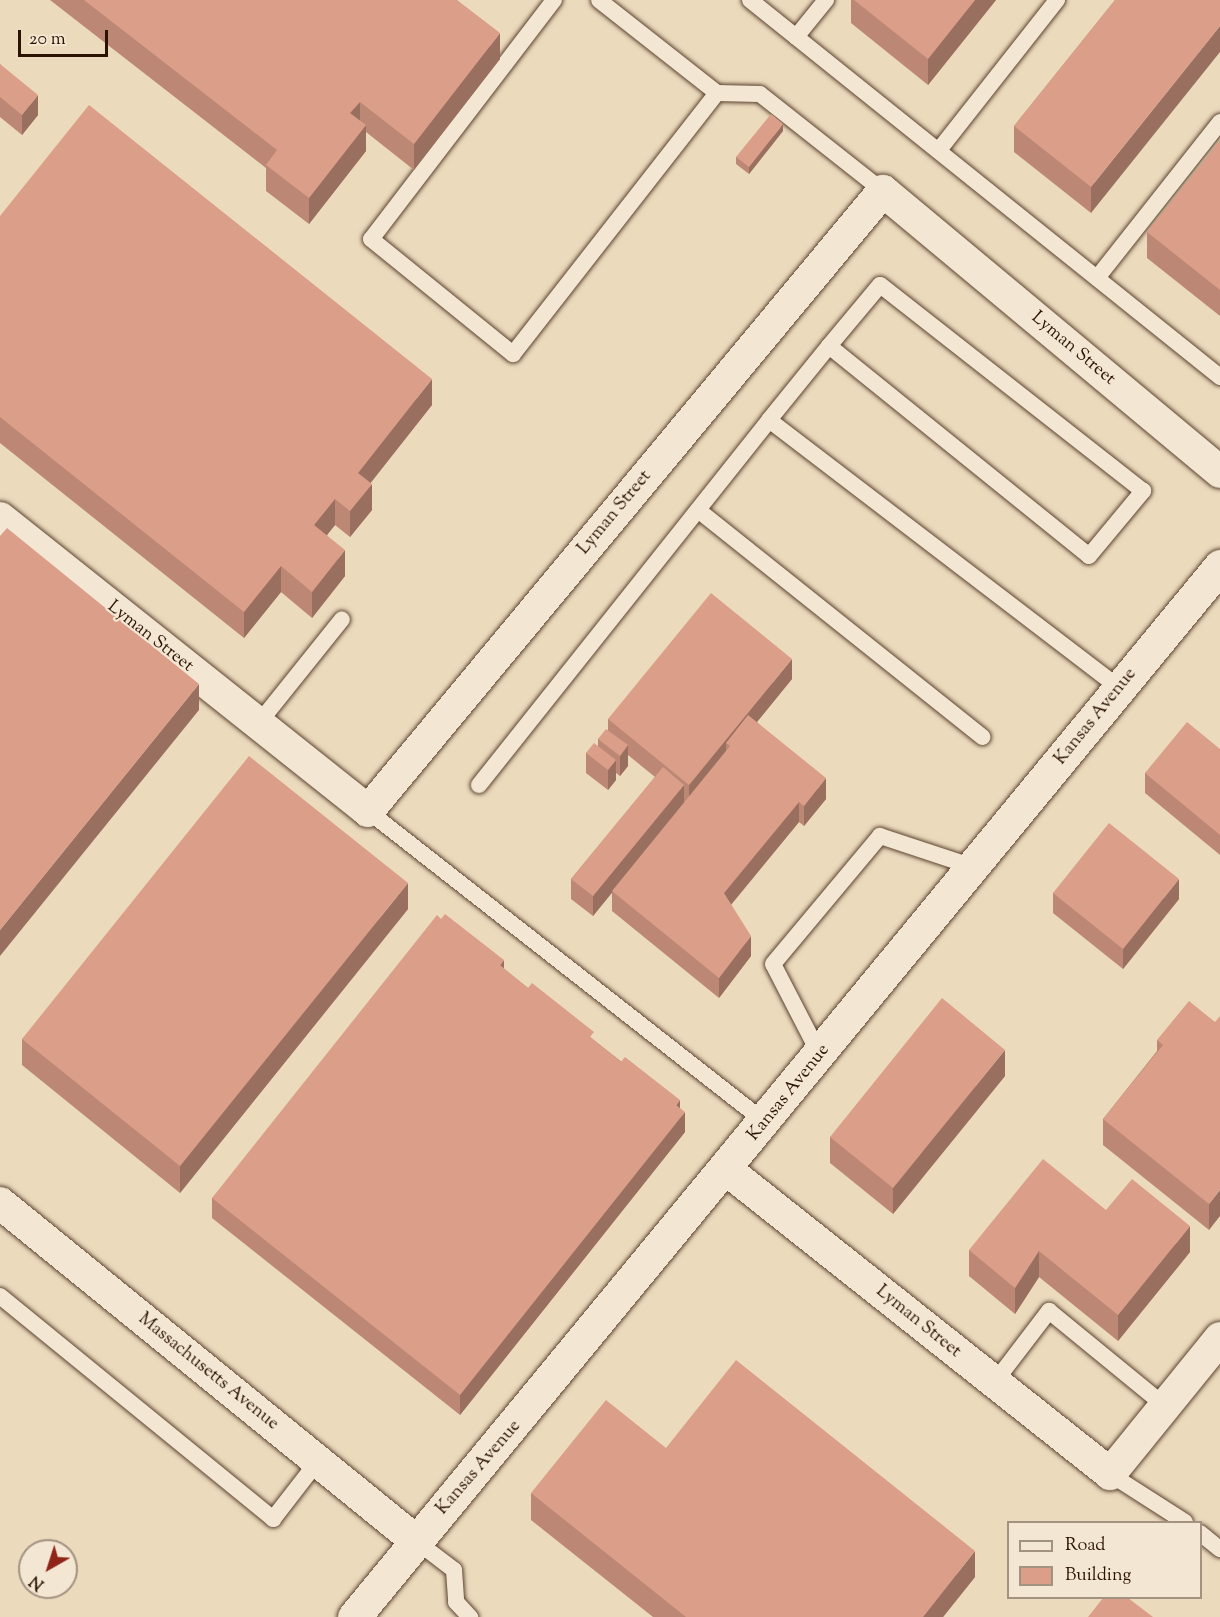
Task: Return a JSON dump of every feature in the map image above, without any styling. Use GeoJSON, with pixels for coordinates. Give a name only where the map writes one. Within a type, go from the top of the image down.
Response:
{"type":"FeatureCollection","features":[{"type":"Feature","properties":{"kind":"street","name":"Lyman Street"},"geometry":{"type":"LineString","coordinates":[[0,518],[368,811],[883,191],[1220,472]]}},
{"type":"Feature","properties":{"kind":"street","name":"Kansas Avenue"},"geometry":{"type":"LineString","coordinates":[[354,1617],[727,1170],[1119,688],[1215,582]]}},
{"type":"Feature","properties":{"kind":"street","name":"Lyman Street"},"geometry":{"type":"LineString","coordinates":[[727,1170],[1110,1474]]}},
{"type":"Feature","properties":{"kind":"street","name":"Massachusetts Avenue"},"geometry":{"type":"LineString","coordinates":[[0,1203],[416,1541]]}},
{"type":"Feature","properties":{"kind":"street"},"geometry":{"type":"LineString","coordinates":[[1110,1474],[1220,1338]]}},
{"type":"Feature","properties":{"kind":"lane"},"geometry":{"type":"LineString","coordinates":[[554,0],[371,239],[513,354],[717,93]]}},
{"type":"Feature","properties":{"kind":"lane"},"geometry":{"type":"LineString","coordinates":[[599,0],[717,93],[760,94],[883,191]]}},
{"type":"Feature","properties":{"kind":"lane"},"geometry":{"type":"LineString","coordinates":[[750,0],[1220,377]]}},
{"type":"Feature","properties":{"kind":"lane"},"geometry":{"type":"LineString","coordinates":[[796,37],[826,0]]}},
{"type":"Feature","properties":{"kind":"lane"},"geometry":{"type":"LineString","coordinates":[[939,150],[1057,0]]}},
{"type":"Feature","properties":{"kind":"lane"},"geometry":{"type":"LineString","coordinates":[[1097,279],[1220,122]]}},
{"type":"Feature","properties":{"kind":"lane"},"geometry":{"type":"LineString","coordinates":[[479,785],[829,346],[880,285],[1143,491],[1089,556],[829,346]]}},
{"type":"Feature","properties":{"kind":"lane"},"geometry":{"type":"LineString","coordinates":[[770,420],[1119,688]]}},
{"type":"Feature","properties":{"kind":"lane"},"geometry":{"type":"LineString","coordinates":[[698,510],[982,737]]}},
{"type":"Feature","properties":{"kind":"lane"},"geometry":{"type":"LineString","coordinates":[[258,724],[342,619]]}},
{"type":"Feature","properties":{"kind":"lane"},"geometry":{"type":"LineString","coordinates":[[368,811],[765,1122]]}},
{"type":"Feature","properties":{"kind":"lane"},"geometry":{"type":"LineString","coordinates":[[820,1055],[773,964],[880,836],[974,867]]}},
{"type":"Feature","properties":{"kind":"lane"},"geometry":{"type":"LineString","coordinates":[[0,1296],[273,1519],[317,1462]]}},
{"type":"Feature","properties":{"kind":"lane"},"geometry":{"type":"LineString","coordinates":[[994,1383],[1049,1311],[1165,1406]]}},
{"type":"Feature","properties":{"kind":"lane"},"geometry":{"type":"LineString","coordinates":[[1110,1474],[1183,1521]]}},
{"type":"Feature","properties":{"kind":"lane"},"geometry":{"type":"LineString","coordinates":[[1202,1535],[1220,1549]]}},
{"type":"Feature","properties":{"kind":"lane"},"geometry":{"type":"LineString","coordinates":[[416,1541],[454,1570],[456,1602],[470,1617]]}},
{"type":"Feature","properties":{"kind":"building"},"geometry":{"type":"Polygon","coordinates":[[[84,0],[457,0],[500,33],[414,144],[360,102],[350,113],[366,125],[309,198],[266,165],[277,150],[84,0]]]}},
{"type":"Feature","properties":{"kind":"building"},"geometry":{"type":"Polygon","coordinates":[[[854,0],[975,0],[928,59],[854,0]]]}},
{"type":"Feature","properties":{"kind":"building"},"geometry":{"type":"Polygon","coordinates":[[[1115,0],[1220,0],[1220,26],[1091,187],[1014,126],[1115,0]]]}},
{"type":"Feature","properties":{"kind":"building"},"geometry":{"type":"Polygon","coordinates":[[[0,64],[38,95],[22,115],[0,97],[0,64]]]}},
{"type":"Feature","properties":{"kind":"building"},"geometry":{"type":"Polygon","coordinates":[[[89,105],[432,379],[358,473],[372,484],[350,511],[335,499],[314,525],[345,550],[312,592],[281,566],[244,612],[0,417],[0,216],[89,105]]]}},
{"type":"Feature","properties":{"kind":"building"},"geometry":{"type":"Polygon","coordinates":[[[771,114],[783,124],[749,167],[736,157],[771,114]]]}},
{"type":"Feature","properties":{"kind":"building"},"geometry":{"type":"Polygon","coordinates":[[[1220,141],[1220,290],[1147,232],[1220,141]]]}},
{"type":"Feature","properties":{"kind":"building"},"geometry":{"type":"Polygon","coordinates":[[[7,528],[199,684],[0,930],[0,536],[7,528]]]}},
{"type":"Feature","properties":{"kind":"building"},"geometry":{"type":"Polygon","coordinates":[[[711,593],[792,659],[689,785],[608,719],[711,593]]]}},
{"type":"Feature","properties":{"kind":"building"},"geometry":{"type":"Polygon","coordinates":[[[748,715],[826,778],[804,806],[799,802],[724,893],[751,936],[719,978],[612,891],[730,746],[726,743],[748,715]]]}},
{"type":"Feature","properties":{"kind":"building"},"geometry":{"type":"Polygon","coordinates":[[[1187,722],[1220,749],[1220,835],[1145,773],[1187,722]]]}},
{"type":"Feature","properties":{"kind":"building"},"geometry":{"type":"Polygon","coordinates":[[[606,729],[628,745],[620,756],[598,739],[606,729]]]}},
{"type":"Feature","properties":{"kind":"building"},"geometry":{"type":"Polygon","coordinates":[[[594,743],[616,760],[608,770],[586,753],[594,743]]]}},
{"type":"Feature","properties":{"kind":"building"},"geometry":{"type":"Polygon","coordinates":[[[249,756],[408,883],[180,1166],[22,1039],[249,756]]]}},
{"type":"Feature","properties":{"kind":"building"},"geometry":{"type":"Polygon","coordinates":[[[663,767],[684,785],[593,896],[571,879],[663,767]]]}},
{"type":"Feature","properties":{"kind":"building"},"geometry":{"type":"Polygon","coordinates":[[[1109,823],[1179,879],[1123,949],[1053,893],[1109,823]]]}},
{"type":"Feature","properties":{"kind":"building"},"geometry":{"type":"Polygon","coordinates":[[[445,914],[504,960],[500,965],[528,988],[532,983],[594,1032],[590,1037],[621,1062],[625,1057],[680,1100],[676,1105],[685,1112],[460,1395],[212,1198],[437,915],[441,919],[445,914]]]}},
{"type":"Feature","properties":{"kind":"building"},"geometry":{"type":"Polygon","coordinates":[[[942,998],[1005,1050],[893,1188],[830,1137],[942,998]]]}},
{"type":"Feature","properties":{"kind":"building"},"geometry":{"type":"Polygon","coordinates":[[[1189,1001],[1215,1022],[1220,1016],[1220,1190],[1209,1204],[1103,1119],[1163,1045],[1157,1040],[1189,1001]]]}},
{"type":"Feature","properties":{"kind":"building"},"geometry":{"type":"Polygon","coordinates":[[[1043,1159],[1106,1210],[1132,1179],[1190,1226],[1118,1315],[1039,1251],[1015,1288],[969,1250],[1043,1159]]]}},
{"type":"Feature","properties":{"kind":"building"},"geometry":{"type":"Polygon","coordinates":[[[736,1360],[975,1551],[923,1617],[686,1617],[531,1493],[606,1400],[666,1448],[736,1360]]]}},
{"type":"Feature","properties":{"kind":"building"},"geometry":{"type":"Polygon","coordinates":[[[1102,1599],[1129,1599],[1153,1617],[1088,1617],[1102,1599]]]}}]}
